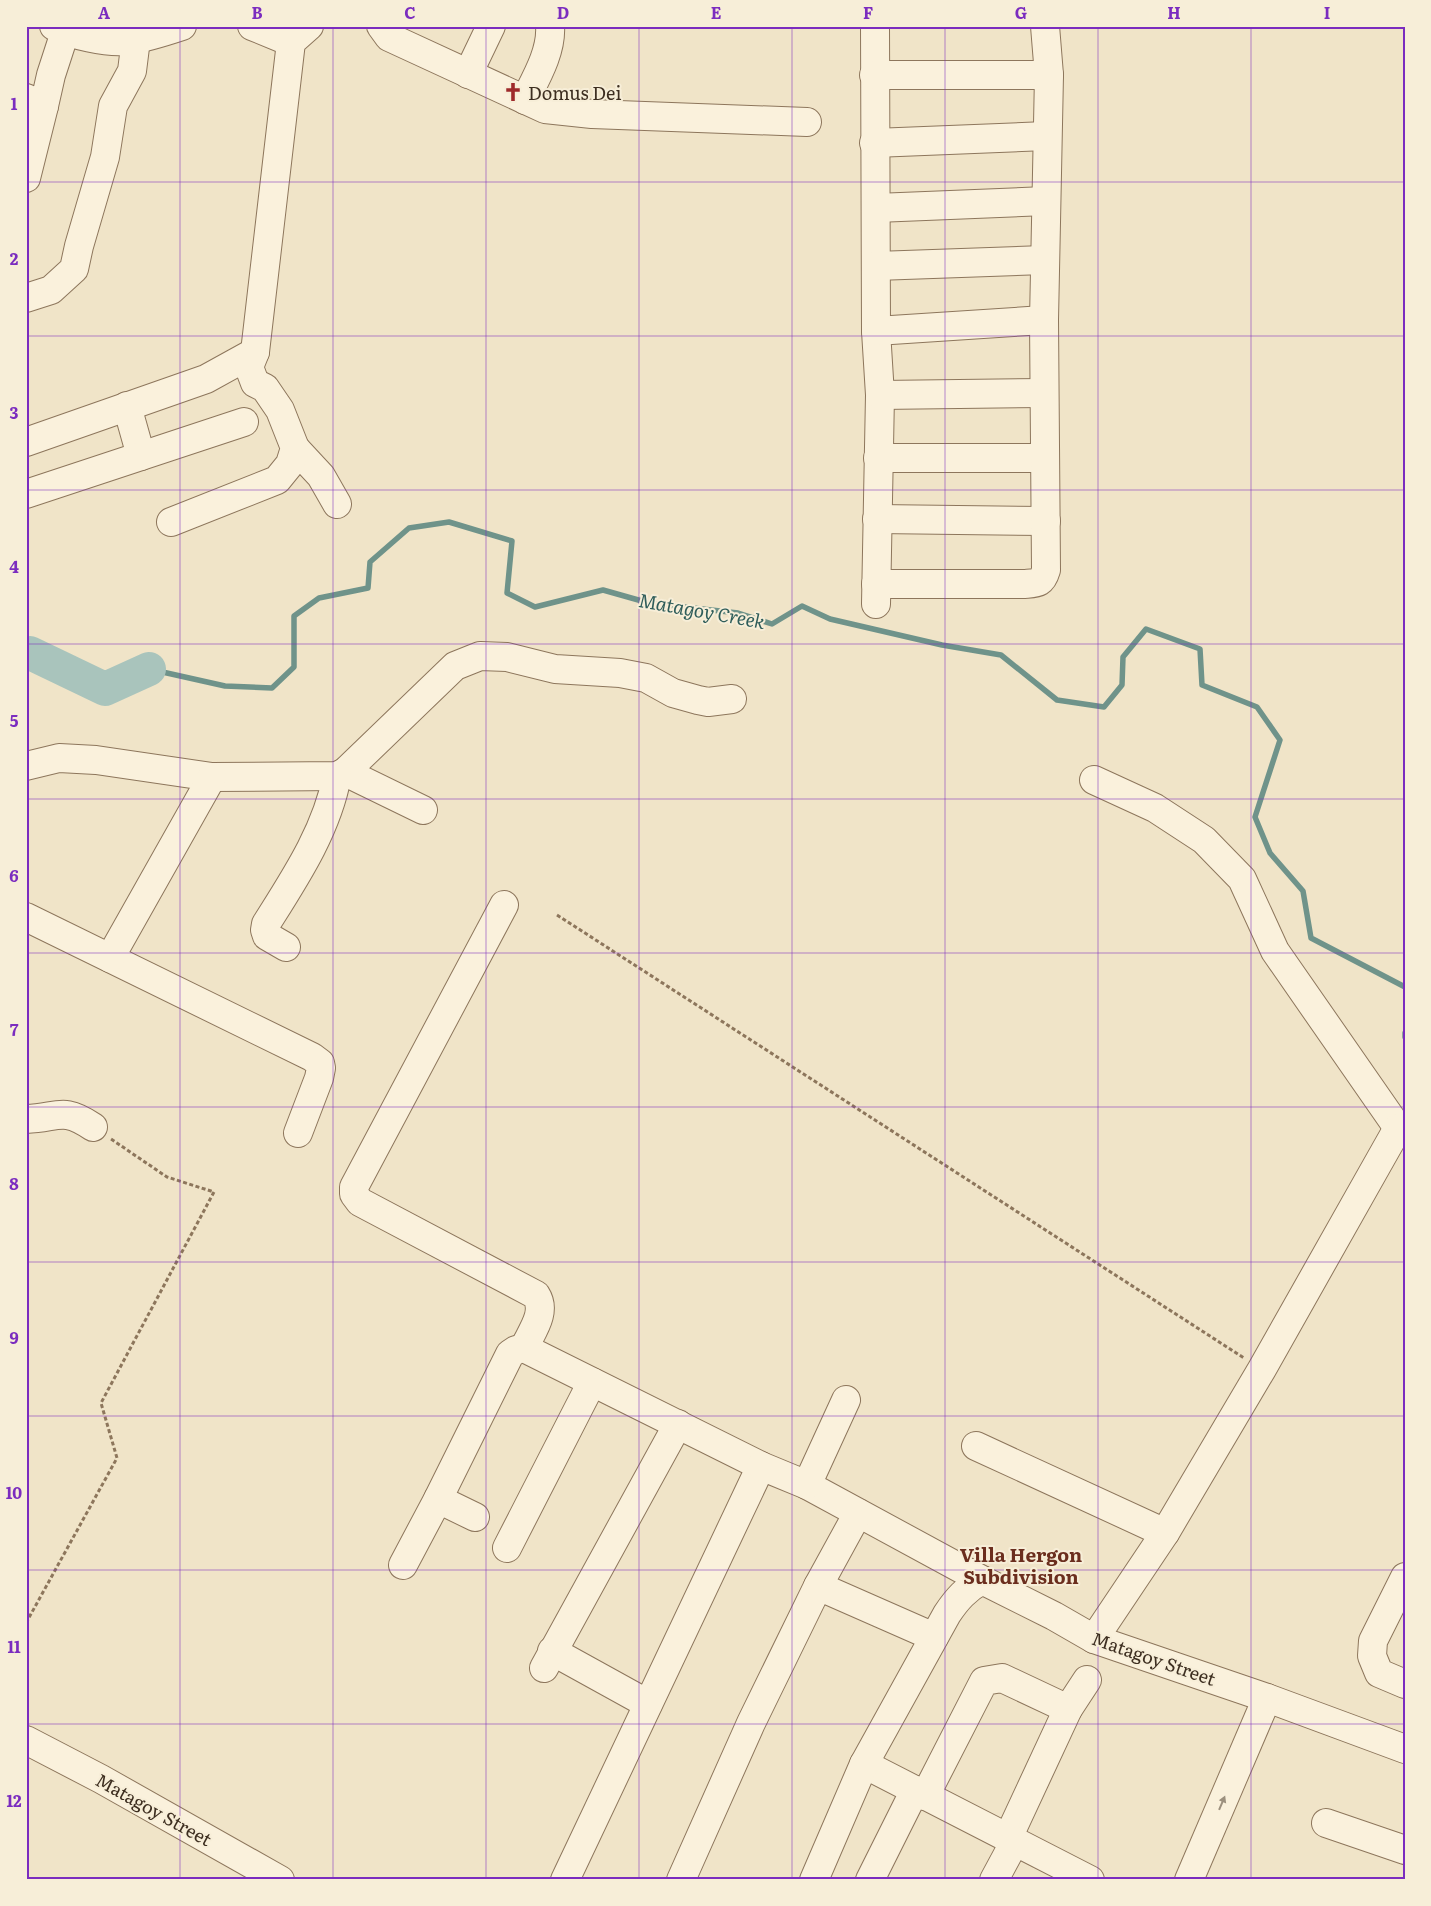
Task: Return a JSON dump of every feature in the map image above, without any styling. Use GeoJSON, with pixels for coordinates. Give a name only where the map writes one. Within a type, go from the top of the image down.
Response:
{"type":"FeatureCollection","features":[{"type":"Feature","properties":{"kind":"street"},"geometry":{"type":"LineString","coordinates":[[26,178],[35,102],[51,75],[60,29],[106,40],[124,41],[182,26]]}},
{"type":"Feature","properties":{"kind":"street"},"geometry":{"type":"LineString","coordinates":[[252,26],[300,34],[256,352],[249,366],[255,383],[265,388],[280,410],[295,448],[321,476],[337,504]]}},
{"type":"Feature","properties":{"kind":"street"},"geometry":{"type":"LineString","coordinates":[[381,26],[389,37],[545,109],[592,114],[807,122]]}},
{"type":"Feature","properties":{"kind":"street"},"geometry":{"type":"LineString","coordinates":[[468,74],[491,26]]}},
{"type":"Feature","properties":{"kind":"street"},"geometry":{"type":"LineString","coordinates":[[525,100],[543,61],[551,36],[550,26]]}},
{"type":"Feature","properties":{"kind":"street"},"geometry":{"type":"LineString","coordinates":[[875,26],[876,331],[880,395],[876,594],[1036,583],[1044,579],[1046,570],[1044,260],[1048,75],[1045,26]]}},
{"type":"Feature","properties":{"kind":"street"},"geometry":{"type":"LineString","coordinates":[[26,298],[51,290],[74,269],[105,157],[113,106],[132,71],[136,39]]}},
{"type":"Feature","properties":{"kind":"street"},"geometry":{"type":"LineString","coordinates":[[874,75],[1048,75]]}},
{"type":"Feature","properties":{"kind":"street"},"geometry":{"type":"LineString","coordinates":[[874,143],[1046,136]]}},
{"type":"Feature","properties":{"kind":"street"},"geometry":{"type":"LineString","coordinates":[[876,208],[1046,201]]}},
{"type":"Feature","properties":{"kind":"street"},"geometry":{"type":"LineString","coordinates":[[876,266],[1044,260]]}},
{"type":"Feature","properties":{"kind":"street"},"geometry":{"type":"LineString","coordinates":[[876,331],[1044,320]]}},
{"type":"Feature","properties":{"kind":"street"},"geometry":{"type":"LineString","coordinates":[[26,442],[206,378],[256,352]]}},
{"type":"Feature","properties":{"kind":"street"},"geometry":{"type":"LineString","coordinates":[[880,395],[1044,393]]}},
{"type":"Feature","properties":{"kind":"street"},"geometry":{"type":"LineString","coordinates":[[127,406],[141,456]]}},
{"type":"Feature","properties":{"kind":"street"},"geometry":{"type":"LineString","coordinates":[[26,494],[244,422]]}},
{"type":"Feature","properties":{"kind":"street"},"geometry":{"type":"LineString","coordinates":[[172,522],[277,480],[290,464],[295,448]]}},
{"type":"Feature","properties":{"kind":"street"},"geometry":{"type":"LineString","coordinates":[[878,458],[1045,458]]}},
{"type":"Feature","properties":{"kind":"street"},"geometry":{"type":"LineString","coordinates":[[878,519],[1046,521]]}},
{"type":"Feature","properties":{"kind":"street"},"geometry":{"type":"LineString","coordinates":[[286,947],[267,936],[266,924],[303,865],[332,800],[341,774],[455,666],[480,656],[507,657],[554,669],[620,673],[646,678],[672,693],[708,702],[732,699]]}},
{"type":"Feature","properties":{"kind":"street"},"geometry":{"type":"LineString","coordinates":[[26,766],[59,758],[96,760],[212,777],[341,774],[422,810]]}},
{"type":"Feature","properties":{"kind":"street"},"geometry":{"type":"LineString","coordinates":[[110,958],[212,777]]}},
{"type":"Feature","properties":{"kind":"street"},"geometry":{"type":"LineString","coordinates":[[1094,780],[1155,808],[1204,840],[1242,879],[1275,951],[1401,1129],[1165,1533],[1094,1639]]}},
{"type":"Feature","properties":{"kind":"street"},"geometry":{"type":"LineString","coordinates":[[403,1565],[510,1354],[524,1348],[541,1311],[541,1302],[536,1295],[360,1202],[354,1194],[354,1187],[504,905]]}},
{"type":"Feature","properties":{"kind":"street"},"geometry":{"type":"LineString","coordinates":[[26,917],[312,1057],[320,1063],[319,1078],[298,1133]]}},
{"type":"Feature","properties":{"kind":"street"},"geometry":{"type":"LineString","coordinates":[[26,1119],[38,1119],[65,1114],[77,1116],[93,1127]]}},
{"type":"Feature","properties":{"kind":"street","name":"Matagoy Street"},"geometry":{"type":"LineString","coordinates":[[524,1348],[761,1466],[807,1485],[1094,1639],[1274,1700],[1405,1749]]}},
{"type":"Feature","properties":{"kind":"street"},"geometry":{"type":"LineString","coordinates":[[507,1548],[592,1382]]}},
{"type":"Feature","properties":{"kind":"street"},"geometry":{"type":"LineString","coordinates":[[807,1485],[846,1400]]}},
{"type":"Feature","properties":{"kind":"street"},"geometry":{"type":"LineString","coordinates":[[648,1704],[548,1659],[678,1424]]}},
{"type":"Feature","properties":{"kind":"street"},"geometry":{"type":"LineString","coordinates":[[976,1446],[1165,1533]]}},
{"type":"Feature","properties":{"kind":"street"},"geometry":{"type":"LineString","coordinates":[[565,1880],[761,1466]]}},
{"type":"Feature","properties":{"kind":"street"},"geometry":{"type":"LineString","coordinates":[[438,1499],[475,1517]]}},
{"type":"Feature","properties":{"kind":"street"},"geometry":{"type":"LineString","coordinates":[[681,1880],[751,1724],[818,1586],[858,1512]]}},
{"type":"Feature","properties":{"kind":"street"},"geometry":{"type":"LineString","coordinates":[[1405,1577],[1373,1641],[1372,1656],[1379,1673],[1405,1684]]}},
{"type":"Feature","properties":{"kind":"street"},"geometry":{"type":"LineString","coordinates":[[814,1880],[864,1764],[934,1636],[957,1598],[969,1587],[982,1580]]}},
{"type":"Feature","properties":{"kind":"street"},"geometry":{"type":"LineString","coordinates":[[818,1586],[934,1636]]}},
{"type":"Feature","properties":{"kind":"street"},"geometry":{"type":"LineString","coordinates":[[870,1880],[984,1681],[1002,1678],[1068,1710]]}},
{"type":"Feature","properties":{"kind":"street"},"geometry":{"type":"LineString","coordinates":[[994,1880],[1068,1710],[1087,1680]]}},
{"type":"Feature","properties":{"kind":"street"},"geometry":{"type":"LineString","coordinates":[[1196,1879],[1274,1700]]}},
{"type":"Feature","properties":{"kind":"street","name":"Matagoy Street"},"geometry":{"type":"LineString","coordinates":[[26,1740],[100,1779],[280,1880]]}},
{"type":"Feature","properties":{"kind":"street"},"geometry":{"type":"LineString","coordinates":[[864,1764],[1090,1880]]}},
{"type":"Feature","properties":{"kind":"street"},"geometry":{"type":"LineString","coordinates":[[1326,1823],[1405,1850]]}},
{"type":"Feature","properties":{"kind":"path"},"geometry":{"type":"LineString","coordinates":[[557,915],[1262,1369]]}},
{"type":"Feature","properties":{"kind":"path"},"geometry":{"type":"LineString","coordinates":[[26,1623],[117,1458],[101,1404],[214,1192],[167,1177],[93,1127]]}},
{"type":"Feature","properties":{"kind":"waterway","name":"Matagoy Creek"},"geometry":{"type":"LineString","coordinates":[[149,669],[225,686],[272,688],[294,667],[294,616],[319,598],[368,588],[370,562],[409,528],[449,522],[512,541],[507,593],[535,607],[603,590],[649,603],[738,613],[772,624],[802,606],[830,619],[942,645],[1001,655],[1057,700],[1104,707],[1122,685],[1123,657],[1146,629],[1200,649],[1202,685],[1257,707],[1280,740],[1255,817],[1270,853],[1303,891],[1311,938],[1405,987]]}},
{"type":"Feature","properties":{"kind":"waterway","name":"Matagoy Creek"},"geometry":{"type":"LineString","coordinates":[[26,654],[30,653],[105,689],[149,669]]}},
{"type":"Feature","properties":{"kind":"place","name":"Domus Dei"},"geometry":{"type":"Point","coordinates":[513,92]}},
{"type":"Feature","properties":{"kind":"district","name":"Villa Hergon Subdivision"},"geometry":{"type":"Point","coordinates":[1021,1565]}}]}
